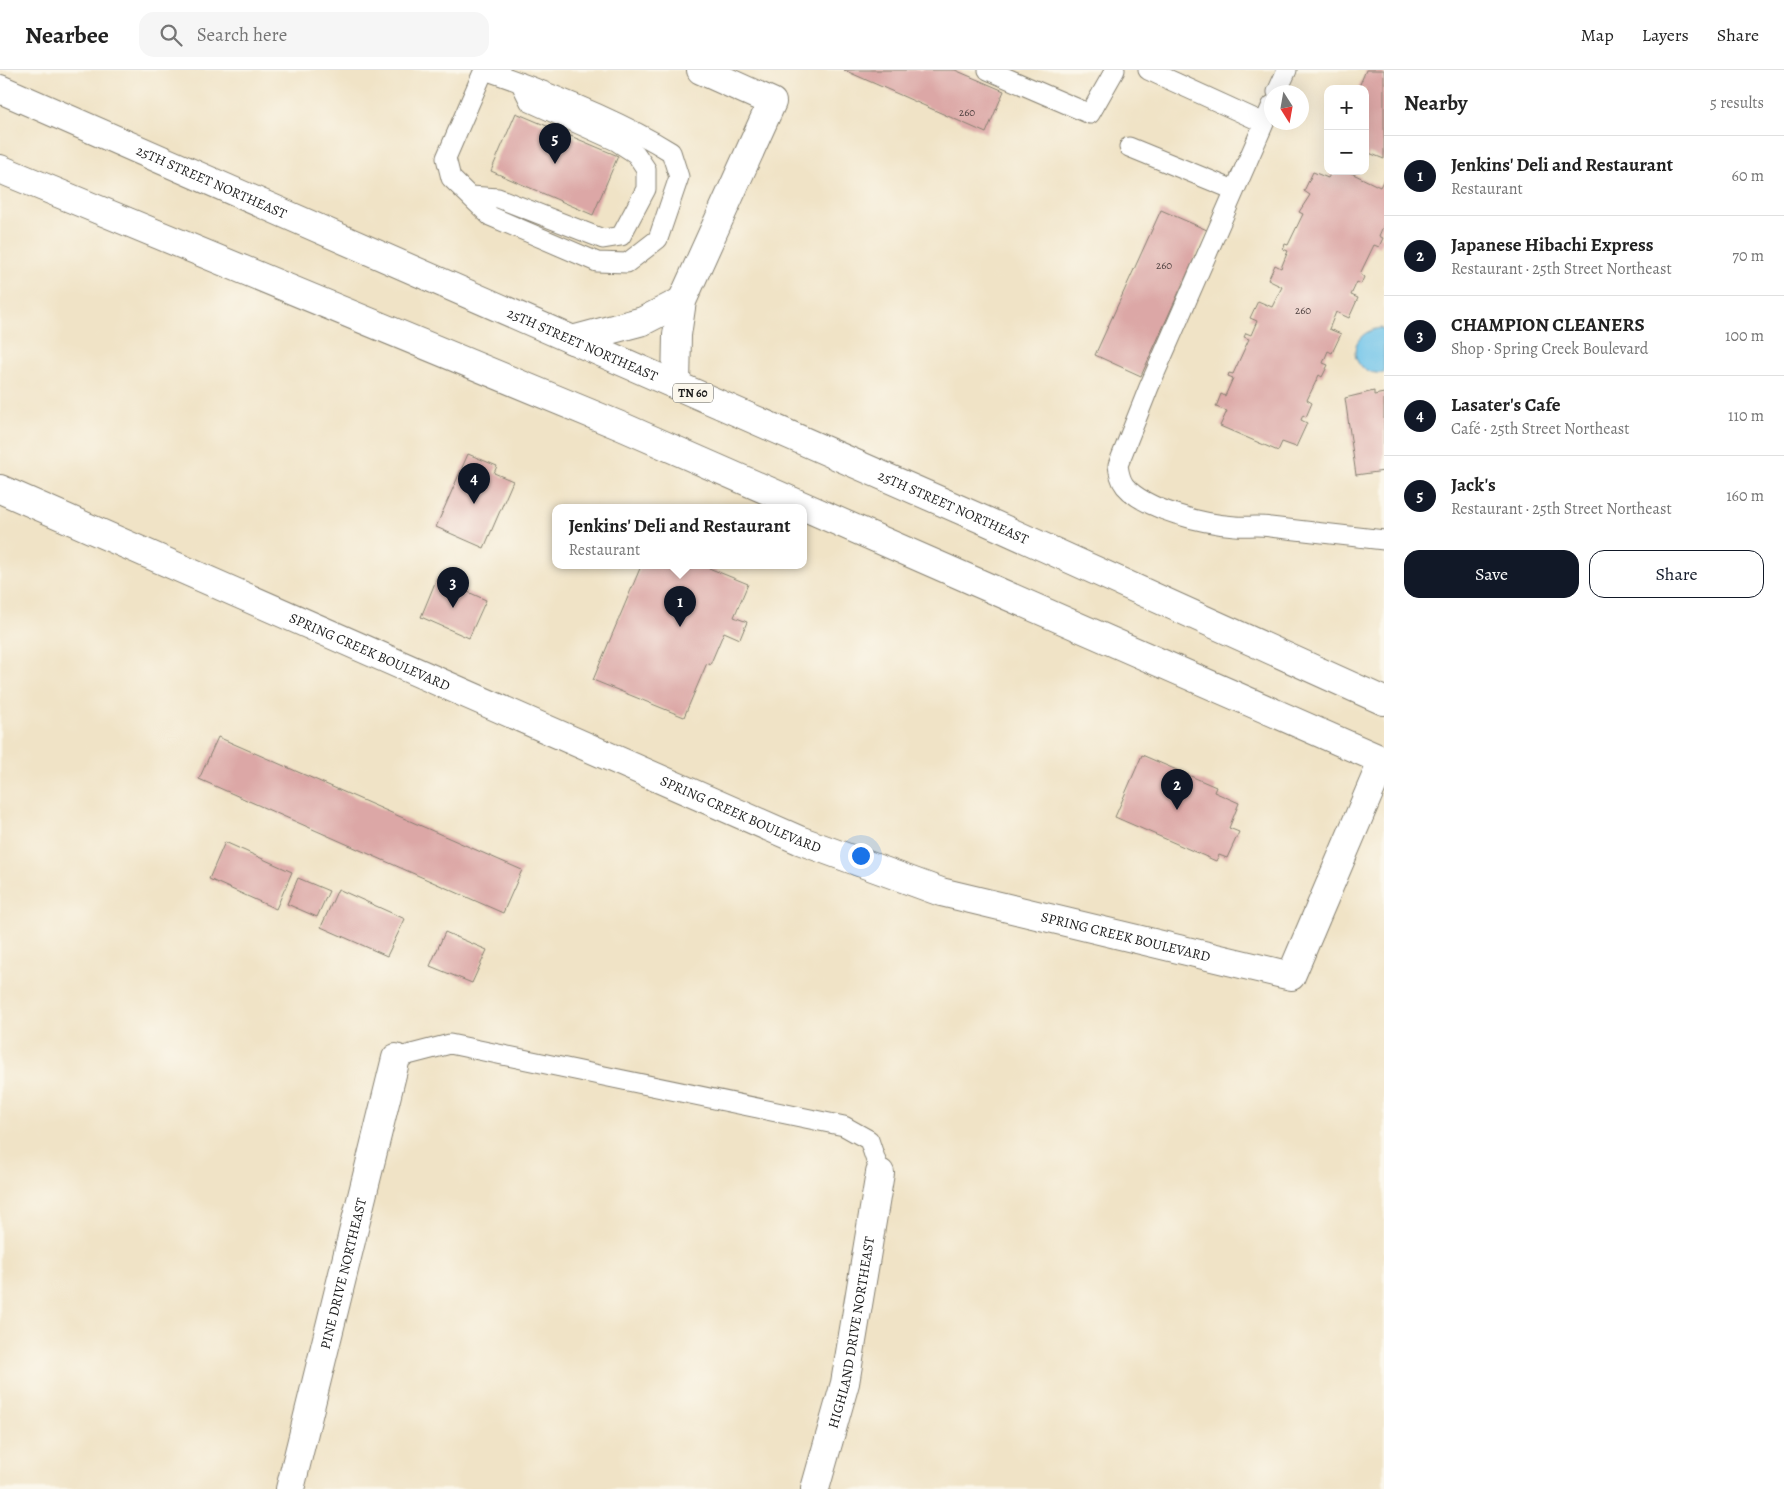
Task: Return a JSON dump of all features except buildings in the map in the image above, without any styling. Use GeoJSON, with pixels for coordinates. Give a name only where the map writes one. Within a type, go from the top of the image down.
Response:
{"type":"FeatureCollection","features":[{"type":"Feature","properties":{"kind":"main road"},"geometry":{"type":"LineString","coordinates":[[676,385],[678,335],[682,301],[772,102],[701,70]]}},
{"type":"Feature","properties":{"kind":"main road","name":"25TH STREET NORTHEAST"},"geometry":{"type":"LineString","coordinates":[[0,89],[986,521],[1384,700]]}},
{"type":"Feature","properties":{"kind":"main road"},"geometry":{"type":"LineString","coordinates":[[0,170],[623,427],[798,504]]}},
{"type":"Feature","properties":{"kind":"main road"},"geometry":{"type":"LineString","coordinates":[[572,340],[643,320],[682,301]]}},
{"type":"Feature","properties":{"kind":"main road","name":"SPRING CREEK BOULEVARD"},"geometry":{"type":"LineString","coordinates":[[0,489],[799,840],[941,892],[1291,976],[1383,761]]}},
{"type":"Feature","properties":{"kind":"main road"},"geometry":{"type":"LineString","coordinates":[[807,508],[1383,761]]}},
{"type":"Feature","properties":{"kind":"main road","name":"PINE DRIVE NORTHEAST"},"geometry":{"type":"LineString","coordinates":[[290,1489],[396,1058]]}},
{"type":"Feature","properties":{"kind":"main road","name":"HIGHLAND DRIVE NORTHEAST"},"geometry":{"type":"LineString","coordinates":[[815,1489],[845,1383],[880,1173]]}},
{"type":"Feature","properties":{"kind":"lane"},"geometry":{"type":"LineString","coordinates":[[484,70],[520,82],[645,136],[671,152],[679,177],[658,239],[628,263],[597,262],[490,216],[452,178],[446,158],[484,70]]}},
{"type":"Feature","properties":{"kind":"lane"},"geometry":{"type":"LineString","coordinates":[[988,70],[1090,114],[1115,70]]}},
{"type":"Feature","properties":{"kind":"lane"},"geometry":{"type":"LineString","coordinates":[[1148,70],[1264,123],[1118,464],[1120,477],[1126,487],[1150,503],[1181,516],[1237,526],[1258,525],[1384,540]]}},
{"type":"Feature","properties":{"kind":"lane"},"geometry":{"type":"LineString","coordinates":[[1280,85],[1287,70]]}},
{"type":"Feature","properties":{"kind":"lane"},"geometry":{"type":"LineString","coordinates":[[471,196],[498,198],[603,239],[621,236],[646,188],[646,168],[636,154],[616,141],[530,102],[520,82]]}},
{"type":"Feature","properties":{"kind":"lane"},"geometry":{"type":"LineString","coordinates":[[1129,147],[1234,190]]}},
{"type":"Feature","properties":{"kind":"lane"},"geometry":{"type":"LineString","coordinates":[[396,1058],[450,1044],[844,1126],[869,1140],[880,1173]]}},
{"type":"Feature","properties":{"kind":"water"},"geometry":{"type":"Polygon","coordinates":[[[1381,328],[1384,330],[1384,373],[1372,372],[1363,368],[1355,354],[1356,345],[1361,338],[1369,332],[1381,328]]]}},
{"type":"Feature","properties":{"kind":"place","name":"Jack's"},"geometry":{"type":"Point","coordinates":[555,164]}},
{"type":"Feature","properties":{"kind":"place","name":"Lasater's Cafe"},"geometry":{"type":"Point","coordinates":[474,504]}},
{"type":"Feature","properties":{"kind":"place","name":"CHAMPION CLEANERS"},"geometry":{"type":"Point","coordinates":[453,608]}},
{"type":"Feature","properties":{"kind":"place","name":"Jenkins' Deli and Restaurant"},"geometry":{"type":"Point","coordinates":[680,627]}},
{"type":"Feature","properties":{"kind":"place","name":"Japanese Hibachi Express"},"geometry":{"type":"Point","coordinates":[1177,810]}}]}
